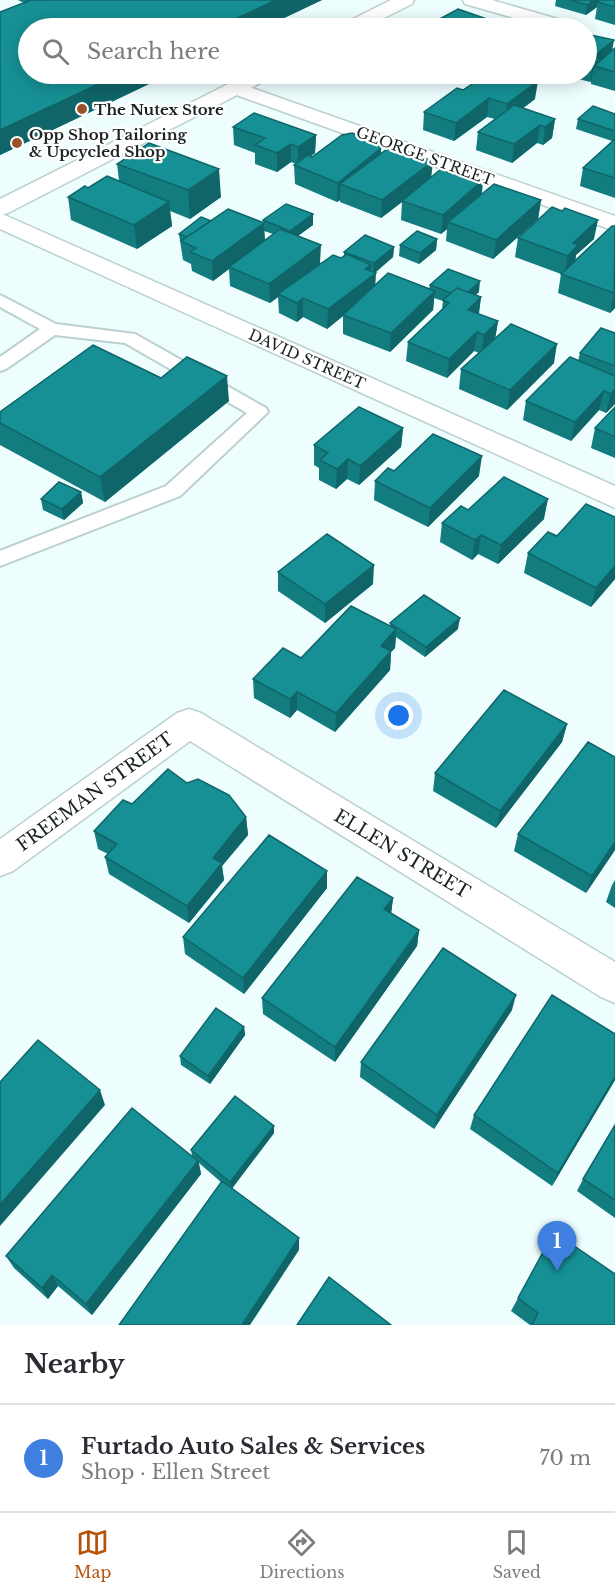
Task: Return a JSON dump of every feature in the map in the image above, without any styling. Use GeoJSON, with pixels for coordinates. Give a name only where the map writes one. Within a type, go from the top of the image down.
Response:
{"type":"FeatureCollection","features":[{"type":"Feature","properties":{"kind":"street"},"geometry":{"type":"LineString","coordinates":[[370,18],[405,0]]}},
{"type":"Feature","properties":{"kind":"street"},"geometry":{"type":"LineString","coordinates":[[472,0],[534,18]]}},
{"type":"Feature","properties":{"kind":"street"},"geometry":{"type":"LineString","coordinates":[[0,208],[243,84]]}},
{"type":"Feature","properties":{"kind":"street","name":"GEORGE STREET"},"geometry":{"type":"LineString","coordinates":[[235,88],[615,224]]}},
{"type":"Feature","properties":{"kind":"street","name":"DAVID STREET"},"geometry":{"type":"LineString","coordinates":[[0,220],[615,498]]}},
{"type":"Feature","properties":{"kind":"street","name":"FREEMAN STREET"},"geometry":{"type":"LineString","coordinates":[[0,860],[189,723]]}},
{"type":"Feature","properties":{"kind":"street","name":"ELLEN STREET"},"geometry":{"type":"LineString","coordinates":[[189,723],[615,984]]}},
{"type":"Feature","properties":{"kind":"lane"},"geometry":{"type":"LineString","coordinates":[[0,300],[52,329],[129,338],[259,412],[173,491],[0,559]]}},
{"type":"Feature","properties":{"kind":"lane"},"geometry":{"type":"LineString","coordinates":[[0,365],[52,329]]}},
{"type":"Feature","properties":{"kind":"building"},"geometry":{"type":"Polygon","coordinates":[[[31,0],[276,0],[237,18],[18,18],[18,84],[99,84],[0,130],[0,12],[31,0]]]}},
{"type":"Feature","properties":{"kind":"building"},"geometry":{"type":"Polygon","coordinates":[[[570,0],[594,0],[587,5],[570,0]]]}},
{"type":"Feature","properties":{"kind":"building"},"geometry":{"type":"Polygon","coordinates":[[[615,0],[615,7],[597,2],[615,0]]]}},
{"type":"Feature","properties":{"kind":"building"},"geometry":{"type":"Polygon","coordinates":[[[458,9],[484,18],[441,18],[458,9]]]}},
{"type":"Feature","properties":{"kind":"building"},"geometry":{"type":"Polygon","coordinates":[[[597,36],[614,40],[597,54],[597,36]]]}},
{"type":"Feature","properties":{"kind":"building"},"geometry":{"type":"Polygon","coordinates":[[[615,48],[615,72],[597,67],[597,63],[615,48]]]}},
{"type":"Feature","properties":{"kind":"building"},"geometry":{"type":"Polygon","coordinates":[[[472,84],[534,84],[507,104],[489,98],[456,123],[424,112],[457,88],[463,90],[472,84]]]}},
{"type":"Feature","properties":{"kind":"building"},"geometry":{"type":"Polygon","coordinates":[[[514,105],[555,119],[545,127],[540,125],[514,144],[478,132],[514,105]]]}},
{"type":"Feature","properties":{"kind":"building"},"geometry":{"type":"Polygon","coordinates":[[[593,106],[615,114],[615,131],[578,119],[593,106]]]}},
{"type":"Feature","properties":{"kind":"building"},"geometry":{"type":"Polygon","coordinates":[[[254,113],[316,135],[298,147],[291,144],[277,153],[255,145],[265,138],[233,127],[254,113]]]}},
{"type":"Feature","properties":{"kind":"building"},"geometry":{"type":"Polygon","coordinates":[[[352,133],[378,142],[381,148],[338,183],[294,165],[308,155],[312,157],[342,135],[352,133]]]}},
{"type":"Feature","properties":{"kind":"building"},"geometry":{"type":"Polygon","coordinates":[[[615,139],[615,178],[583,168],[615,139]]]}},
{"type":"Feature","properties":{"kind":"building"},"geometry":{"type":"Polygon","coordinates":[[[149,143],[219,169],[188,190],[117,164],[149,143]]]}},
{"type":"Feature","properties":{"kind":"building"},"geometry":{"type":"Polygon","coordinates":[[[391,146],[433,161],[382,200],[340,184],[391,146]]]}},
{"type":"Feature","properties":{"kind":"building"},"geometry":{"type":"Polygon","coordinates":[[[441,169],[450,173],[453,170],[483,180],[443,215],[402,201],[441,169]]]}},
{"type":"Feature","properties":{"kind":"building"},"geometry":{"type":"Polygon","coordinates":[[[107,176],[169,202],[134,225],[68,197],[107,176]]]}},
{"type":"Feature","properties":{"kind":"building"},"geometry":{"type":"Polygon","coordinates":[[[494,184],[541,200],[496,240],[448,222],[494,184]]]}},
{"type":"Feature","properties":{"kind":"building"},"geometry":{"type":"Polygon","coordinates":[[[286,204],[313,214],[290,231],[263,220],[286,204]]]}},
{"type":"Feature","properties":{"kind":"building"},"geometry":{"type":"Polygon","coordinates":[[[552,207],[562,211],[565,208],[598,220],[573,243],[578,245],[568,256],[518,238],[552,207]]]}},
{"type":"Feature","properties":{"kind":"building"},"geometry":{"type":"Polygon","coordinates":[[[228,209],[264,223],[212,261],[190,252],[196,248],[181,241],[228,209]]]}},
{"type":"Feature","properties":{"kind":"building"},"geometry":{"type":"Polygon","coordinates":[[[201,217],[211,221],[187,237],[179,234],[201,217]]]}},
{"type":"Feature","properties":{"kind":"building"},"geometry":{"type":"Polygon","coordinates":[[[612,226],[615,226],[614,293],[561,274],[612,226]]]}},
{"type":"Feature","properties":{"kind":"building"},"geometry":{"type":"Polygon","coordinates":[[[280,229],[321,245],[269,284],[229,267],[280,229]]]}},
{"type":"Feature","properties":{"kind":"building"},"geometry":{"type":"Polygon","coordinates":[[[417,231],[437,239],[420,253],[400,245],[417,231]]]}},
{"type":"Feature","properties":{"kind":"building"},"geometry":{"type":"Polygon","coordinates":[[[365,235],[394,247],[374,263],[344,252],[365,235]]]}},
{"type":"Feature","properties":{"kind":"building"},"geometry":{"type":"Polygon","coordinates":[[[347,254],[371,265],[365,269],[376,273],[328,309],[303,298],[297,303],[278,294],[333,255],[341,258],[347,254]]]}},
{"type":"Feature","properties":{"kind":"building"},"geometry":{"type":"Polygon","coordinates":[[[448,269],[480,281],[468,292],[457,288],[451,293],[430,285],[448,269]]]}},
{"type":"Feature","properties":{"kind":"building"},"geometry":{"type":"Polygon","coordinates":[[[388,273],[435,291],[391,333],[343,315],[388,273]]]}},
{"type":"Feature","properties":{"kind":"building"},"geometry":{"type":"Polygon","coordinates":[[[457,288],[481,297],[468,310],[498,321],[484,335],[477,332],[449,359],[408,342],[449,303],[443,300],[457,288]]]}},
{"type":"Feature","properties":{"kind":"building"},"geometry":{"type":"Polygon","coordinates":[[[511,324],[557,344],[510,390],[461,369],[511,324]]]}},
{"type":"Feature","properties":{"kind":"building"},"geometry":{"type":"Polygon","coordinates":[[[601,328],[615,333],[615,366],[580,353],[601,328]]]}},
{"type":"Feature","properties":{"kind":"building"},"geometry":{"type":"Polygon","coordinates":[[[93,345],[161,378],[187,357],[227,376],[100,477],[0,423],[0,412],[93,345]]]}},
{"type":"Feature","properties":{"kind":"building"},"geometry":{"type":"Polygon","coordinates":[[[570,357],[615,376],[615,389],[611,394],[604,391],[575,422],[526,401],[570,357]]]}},
{"type":"Feature","properties":{"kind":"building"},"geometry":{"type":"Polygon","coordinates":[[[359,407],[403,428],[360,466],[348,459],[337,469],[320,460],[328,453],[314,445],[359,407]]]}},
{"type":"Feature","properties":{"kind":"building"},"geometry":{"type":"Polygon","coordinates":[[[615,407],[615,437],[595,428],[615,407]]]}},
{"type":"Feature","properties":{"kind":"building"},"geometry":{"type":"Polygon","coordinates":[[[433,434],[482,456],[430,508],[375,481],[388,468],[394,471],[433,434]]]}},
{"type":"Feature","properties":{"kind":"building"},"geometry":{"type":"Polygon","coordinates":[[[504,477],[548,499],[501,545],[481,535],[475,540],[442,523],[461,506],[468,510],[504,477]]]}},
{"type":"Feature","properties":{"kind":"building"},"geometry":{"type":"Polygon","coordinates":[[[59,482],[81,492],[62,509],[41,499],[59,482]]]}},
{"type":"Feature","properties":{"kind":"building"},"geometry":{"type":"Polygon","coordinates":[[[586,504],[615,517],[615,566],[596,588],[528,553],[548,532],[557,536],[586,504]]]}},
{"type":"Feature","properties":{"kind":"building"},"geometry":{"type":"Polygon","coordinates":[[[327,534],[374,565],[325,604],[278,572],[327,534]]]}},
{"type":"Feature","properties":{"kind":"building"},"geometry":{"type":"Polygon","coordinates":[[[424,595],[460,618],[426,647],[390,623],[424,595]]]}},
{"type":"Feature","properties":{"kind":"building"},"geometry":{"type":"Polygon","coordinates":[[[351,606],[396,629],[381,646],[391,651],[336,713],[297,692],[290,699],[253,679],[283,648],[301,658],[351,606]]]}},
{"type":"Feature","properties":{"kind":"building"},"geometry":{"type":"Polygon","coordinates":[[[504,690],[567,724],[500,811],[435,773],[504,690]]]}},
{"type":"Feature","properties":{"kind":"building"},"geometry":{"type":"Polygon","coordinates":[[[588,742],[615,757],[615,842],[592,876],[518,834],[588,742]]]}},
{"type":"Feature","properties":{"kind":"building"},"geometry":{"type":"Polygon","coordinates":[[[168,769],[187,783],[198,779],[229,795],[246,817],[213,858],[222,863],[187,906],[105,857],[117,844],[94,831],[123,800],[132,804],[168,769]]]}},
{"type":"Feature","properties":{"kind":"building"},"geometry":{"type":"Polygon","coordinates":[[[269,835],[327,871],[243,978],[183,937],[269,835]]]}},
{"type":"Feature","properties":{"kind":"building"},"geometry":{"type":"Polygon","coordinates":[[[357,877],[393,898],[384,909],[419,930],[335,1047],[262,998],[357,877]]]}},
{"type":"Feature","properties":{"kind":"building"},"geometry":{"type":"Polygon","coordinates":[[[443,948],[516,995],[437,1115],[361,1062],[443,948]]]}},
{"type":"Feature","properties":{"kind":"building"},"geometry":{"type":"Polygon","coordinates":[[[552,995],[615,1034],[615,1077],[558,1173],[474,1115],[552,995]]]}},
{"type":"Feature","properties":{"kind":"building"},"geometry":{"type":"Polygon","coordinates":[[[216,1008],[244,1027],[208,1076],[180,1056],[216,1008]]]}},
{"type":"Feature","properties":{"kind":"building"},"geometry":{"type":"Polygon","coordinates":[[[38,1040],[100,1090],[0,1205],[0,1082],[38,1040]]]}},
{"type":"Feature","properties":{"kind":"building"},"geometry":{"type":"Polygon","coordinates":[[[235,1096],[274,1126],[230,1182],[191,1150],[235,1096]]]}},
{"type":"Feature","properties":{"kind":"building"},"geometry":{"type":"Polygon","coordinates":[[[132,1108],[198,1161],[86,1304],[52,1275],[42,1288],[6,1256],[132,1108]]]}},
{"type":"Feature","properties":{"kind":"building"},"geometry":{"type":"Polygon","coordinates":[[[615,1125],[615,1200],[583,1179],[615,1125]]]}},
{"type":"Feature","properties":{"kind":"building"},"geometry":{"type":"Polygon","coordinates":[[[222,1181],[299,1238],[242,1325],[119,1325],[222,1181]]]}},
{"type":"Feature","properties":{"kind":"building"},"geometry":{"type":"Polygon","coordinates":[[[554,1232],[615,1274],[615,1325],[532,1325],[538,1313],[518,1298],[554,1232]]]}},
{"type":"Feature","properties":{"kind":"building"},"geometry":{"type":"Polygon","coordinates":[[[329,1277],[391,1325],[297,1325],[329,1277]]]}},
{"type":"Feature","properties":{"kind":"place","name":"The Nutex Store"},"geometry":{"type":"Point","coordinates":[82,109]}},
{"type":"Feature","properties":{"kind":"place","name":"Opp Shop Tailoring & Upcycled Shop"},"geometry":{"type":"Point","coordinates":[17,143]}},
{"type":"Feature","properties":{"kind":"place","name":"Furtado Auto Sales & Services"},"geometry":{"type":"Point","coordinates":[557,1271]}}]}
